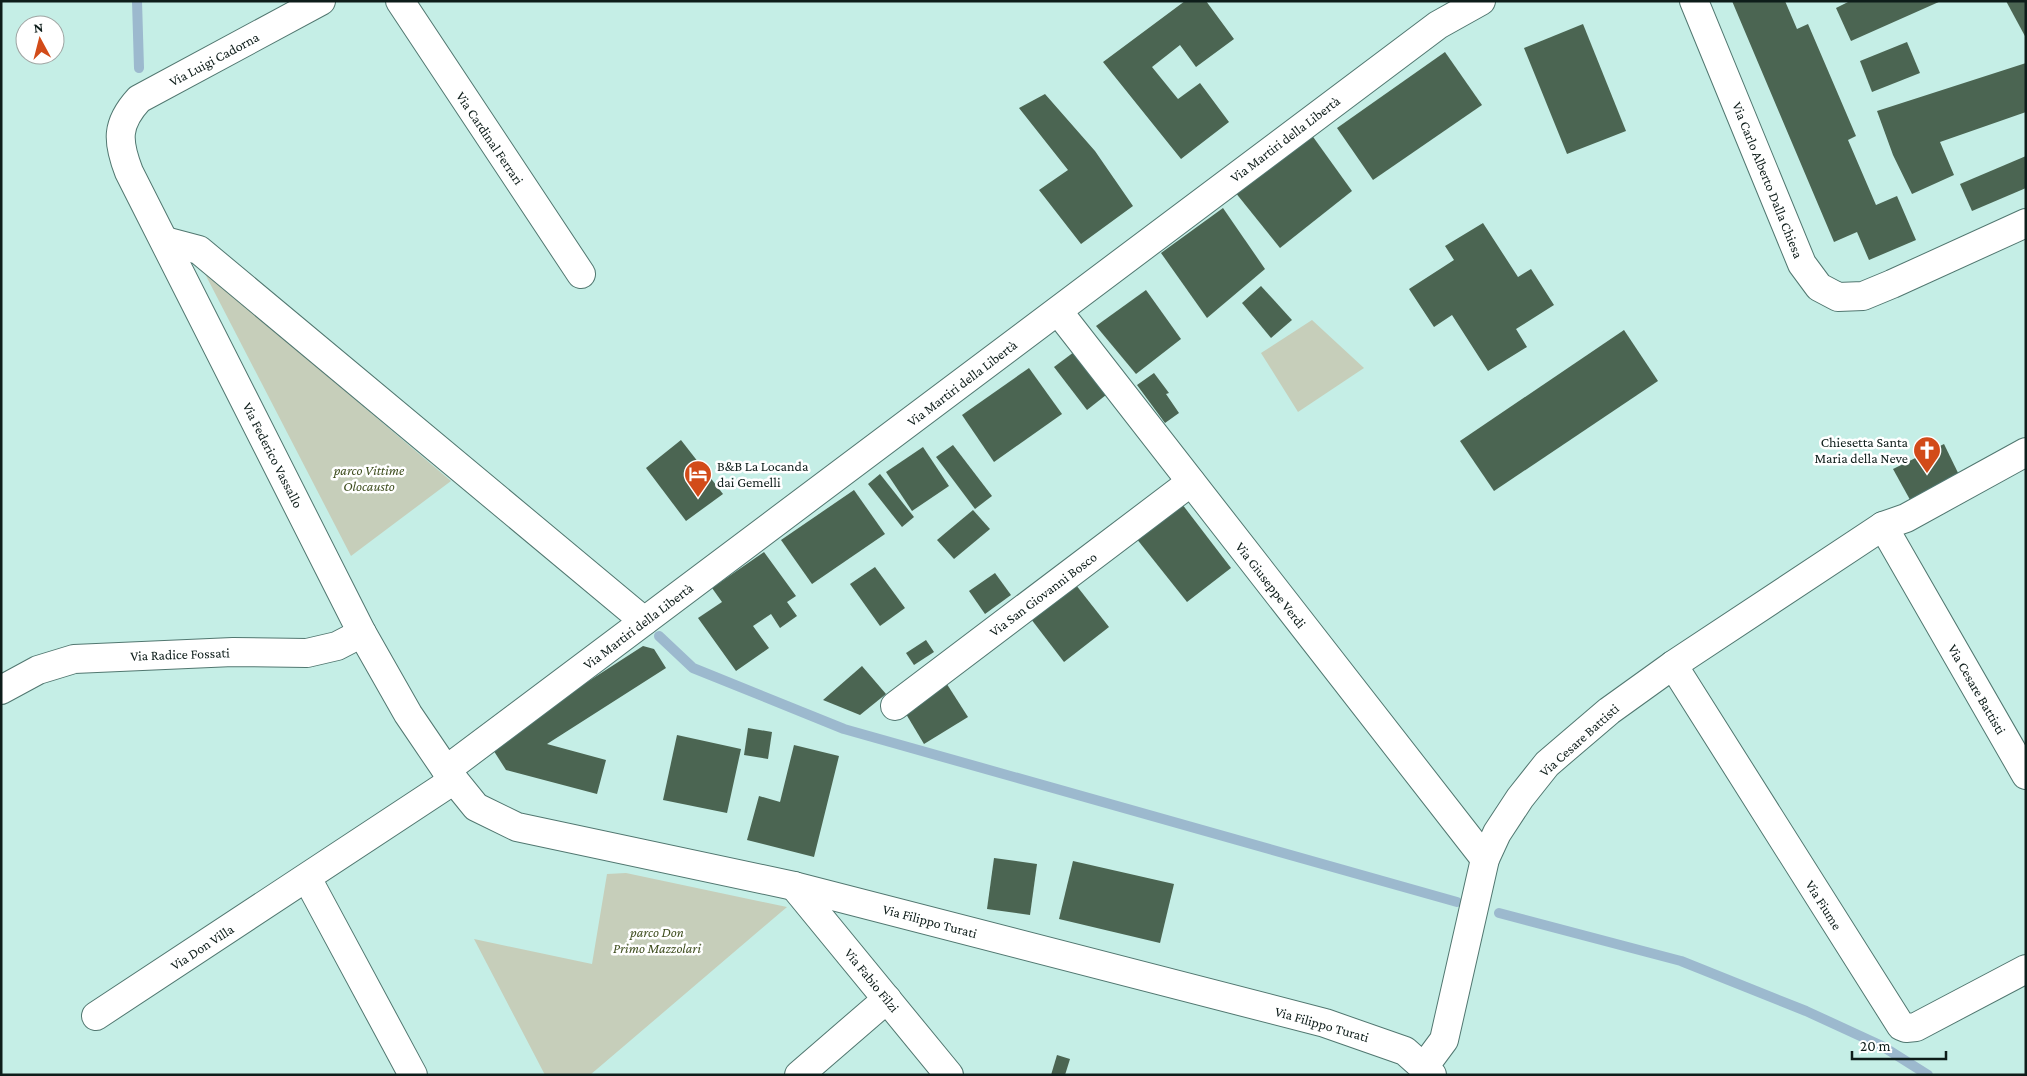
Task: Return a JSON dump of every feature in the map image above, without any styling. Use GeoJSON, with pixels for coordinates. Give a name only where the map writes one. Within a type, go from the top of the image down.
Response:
{"type":"FeatureCollection","features":[{"type":"Feature","properties":{"kind":"street","name":"Via Luigi Cadorna"},"geometry":{"type":"LineString","coordinates":[[121,131],[127,112],[139,99],[321,1]]}},
{"type":"Feature","properties":{"kind":"street","name":"Via Cardinal Ferrari"},"geometry":{"type":"LineString","coordinates":[[400,1],[581,274]]}},
{"type":"Feature","properties":{"kind":"street","name":"Via Martiri della Libertà"},"geometry":{"type":"LineString","coordinates":[[450,775],[644,621],[1438,25],[1481,1]]}},
{"type":"Feature","properties":{"kind":"street","name":"Via Carlo Alberto Dalla Chiesa"},"geometry":{"type":"LineString","coordinates":[[1694,1],[1802,264],[1819,287],[1838,297],[1863,296],[2026,223]]}},
{"type":"Feature","properties":{"kind":"street","name":"Via Federico Vassallo"},"geometry":{"type":"LineString","coordinates":[[121,131],[121,150],[129,172],[362,633],[408,714],[450,775]]}},
{"type":"Feature","properties":{"kind":"street"},"geometry":{"type":"LineString","coordinates":[[165,241],[199,250],[644,621]]}},
{"type":"Feature","properties":{"kind":"street","name":"Via Giuseppe Verdi"},"geometry":{"type":"LineString","coordinates":[[1058,311],[1485,859]]}},
{"type":"Feature","properties":{"kind":"street","name":"Via Cesare Battisti"},"geometry":{"type":"LineString","coordinates":[[1428,1071],[1444,1040],[1485,859],[1497,833],[1520,798],[1547,764],[1609,711],[1673,665],[1883,526],[1906,518],[2026,452]]}},
{"type":"Feature","properties":{"kind":"street","name":"Via San Giovanni Bosco"},"geometry":{"type":"LineString","coordinates":[[895,706],[1191,482]]}},
{"type":"Feature","properties":{"kind":"street","name":"Via Cesare Battisti"},"geometry":{"type":"LineString","coordinates":[[1883,526],[2026,775]]}},
{"type":"Feature","properties":{"kind":"street","name":"Via Radice Fossati"},"geometry":{"type":"LineString","coordinates":[[1,690],[38,670],[74,659],[233,652],[307,653],[337,646],[362,633]]}},
{"type":"Feature","properties":{"kind":"street","name":"Via Fiume"},"geometry":{"type":"LineString","coordinates":[[1673,665],[1901,1026],[1916,1028],[2026,969]]}},
{"type":"Feature","properties":{"kind":"street","name":"Via Don Villa"},"geometry":{"type":"LineString","coordinates":[[96,1016],[307,878],[450,775]]}},
{"type":"Feature","properties":{"kind":"street","name":"Via Filippo Turati"},"geometry":{"type":"LineString","coordinates":[[450,775],[476,807],[517,826],[794,886],[1324,1023],[1405,1051],[1428,1071]]}},
{"type":"Feature","properties":{"kind":"street"},"geometry":{"type":"LineString","coordinates":[[307,878],[413,1075]]}},
{"type":"Feature","properties":{"kind":"street","name":"Via Fabio Filzi"},"geometry":{"type":"LineString","coordinates":[[794,886],[949,1075]]}},
{"type":"Feature","properties":{"kind":"street"},"geometry":{"type":"LineString","coordinates":[[799,1075],[887,999]]}},
{"type":"Feature","properties":{"kind":"green space","name":"parco Vittime Olocausto"},"geometry":{"type":"Polygon","coordinates":[[[203,270],[451,481],[351,556],[203,270]]]}},
{"type":"Feature","properties":{"kind":"green space"},"geometry":{"type":"Polygon","coordinates":[[[1312,320],[1364,368],[1298,412],[1261,353],[1312,320]]]}},
{"type":"Feature","properties":{"kind":"green space","name":"parco Don Primo Mazzolari"},"geometry":{"type":"Polygon","coordinates":[[[626,873],[787,907],[590,1075],[545,1075],[474,939],[592,964],[607,874],[626,873]]]}},
{"type":"Feature","properties":{"kind":"building"},"geometry":{"type":"Polygon","coordinates":[[[1185,1],[1206,1],[1234,39],[1196,67],[1180,45],[1152,67],[1178,99],[1200,83],[1229,122],[1181,159],[1103,62],[1185,1]]]}},
{"type":"Feature","properties":{"kind":"building"},"geometry":{"type":"Polygon","coordinates":[[[1732,1],[1785,1],[1797,29],[1808,24],[1856,136],[1848,140],[1876,205],[1897,196],[1916,240],[1869,260],[1857,232],[1834,242],[1732,1]]]}},
{"type":"Feature","properties":{"kind":"building"},"geometry":{"type":"Polygon","coordinates":[[[1850,1],[1941,1],[1851,41],[1836,8],[1850,1]]]}},
{"type":"Feature","properties":{"kind":"building"},"geometry":{"type":"Polygon","coordinates":[[[2006,1],[2026,1],[2026,38],[2006,1]]]}},
{"type":"Feature","properties":{"kind":"building"},"geometry":{"type":"Polygon","coordinates":[[[1583,24],[1626,131],[1567,154],[1524,48],[1583,24]]]}},
{"type":"Feature","properties":{"kind":"building"},"geometry":{"type":"Polygon","coordinates":[[[1907,42],[1920,73],[1872,92],[1860,61],[1907,42]]]}},
{"type":"Feature","properties":{"kind":"building"},"geometry":{"type":"Polygon","coordinates":[[[1445,52],[1482,105],[1373,180],[1337,128],[1445,52]]]}},
{"type":"Feature","properties":{"kind":"building"},"geometry":{"type":"Polygon","coordinates":[[[2026,63],[2026,112],[1940,142],[1954,175],[1912,194],[1893,155],[1877,111],[2026,63]]]}},
{"type":"Feature","properties":{"kind":"building"},"geometry":{"type":"Polygon","coordinates":[[[1045,94],[1095,151],[1133,206],[1081,244],[1039,190],[1068,170],[1019,108],[1045,94]]]}},
{"type":"Feature","properties":{"kind":"building"},"geometry":{"type":"Polygon","coordinates":[[[1311,134],[1352,191],[1280,248],[1235,192],[1311,134]]]}},
{"type":"Feature","properties":{"kind":"building"},"geometry":{"type":"Polygon","coordinates":[[[2026,156],[2026,188],[1972,211],[1960,184],[2026,156]]]}},
{"type":"Feature","properties":{"kind":"building"},"geometry":{"type":"Polygon","coordinates":[[[1223,208],[1265,269],[1207,318],[1161,253],[1223,208]]]}},
{"type":"Feature","properties":{"kind":"building"},"geometry":{"type":"Polygon","coordinates":[[[1483,223],[1518,277],[1531,269],[1554,305],[1516,329],[1527,347],[1488,371],[1452,315],[1434,327],[1409,289],[1454,260],[1445,246],[1483,223]]]}},
{"type":"Feature","properties":{"kind":"building"},"geometry":{"type":"Polygon","coordinates":[[[1261,286],[1292,320],[1271,338],[1242,303],[1261,286]]]}},
{"type":"Feature","properties":{"kind":"building"},"geometry":{"type":"Polygon","coordinates":[[[1146,290],[1181,339],[1136,374],[1096,326],[1146,290]]]}},
{"type":"Feature","properties":{"kind":"building"},"geometry":{"type":"Polygon","coordinates":[[[1624,330],[1658,381],[1494,491],[1460,441],[1624,330]]]}},
{"type":"Feature","properties":{"kind":"building"},"geometry":{"type":"Polygon","coordinates":[[[1074,352],[1106,395],[1087,410],[1054,367],[1074,352]]]}},
{"type":"Feature","properties":{"kind":"building"},"geometry":{"type":"Polygon","coordinates":[[[1029,368],[1062,414],[994,462],[962,415],[1029,368]]]}},
{"type":"Feature","properties":{"kind":"building"},"geometry":{"type":"Polygon","coordinates":[[[1154,373],[1169,393],[1166,394],[1179,413],[1165,423],[1137,385],[1154,373]]]}},
{"type":"Feature","properties":{"kind":"building"},"geometry":{"type":"Polygon","coordinates":[[[681,440],[723,494],[686,521],[646,468],[681,440]]]}},
{"type":"Feature","properties":{"kind":"building","name":"Chiesetta Santa Maria della Neve"},"geometry":{"type":"Polygon","coordinates":[[[1944,444],[1961,479],[1914,507],[1893,469],[1944,444]]]}},
{"type":"Feature","properties":{"kind":"building"},"geometry":{"type":"Polygon","coordinates":[[[953,445],[992,496],[975,509],[936,457],[953,445]]]}},
{"type":"Feature","properties":{"kind":"building"},"geometry":{"type":"Polygon","coordinates":[[[923,447],[949,486],[912,511],[886,472],[923,447]]]}},
{"type":"Feature","properties":{"kind":"building"},"geometry":{"type":"Polygon","coordinates":[[[880,474],[914,517],[902,527],[868,484],[880,474]]]}},
{"type":"Feature","properties":{"kind":"building"},"geometry":{"type":"Polygon","coordinates":[[[854,490],[885,534],[812,584],[781,540],[854,490]]]}},
{"type":"Feature","properties":{"kind":"building"},"geometry":{"type":"Polygon","coordinates":[[[1182,504],[1231,568],[1187,602],[1136,538],[1182,504]]]}},
{"type":"Feature","properties":{"kind":"building"},"geometry":{"type":"Polygon","coordinates":[[[973,510],[990,529],[954,559],[937,540],[973,510]]]}},
{"type":"Feature","properties":{"kind":"building"},"geometry":{"type":"Polygon","coordinates":[[[764,552],[796,596],[787,602],[797,616],[780,628],[771,614],[753,626],[769,648],[736,671],[698,618],[722,602],[712,588],[764,552]]]}},
{"type":"Feature","properties":{"kind":"building"},"geometry":{"type":"Polygon","coordinates":[[[875,567],[905,608],[880,626],[850,584],[875,567]]]}},
{"type":"Feature","properties":{"kind":"building"},"geometry":{"type":"Polygon","coordinates":[[[995,573],[1011,595],[985,614],[969,591],[995,573]]]}},
{"type":"Feature","properties":{"kind":"building"},"geometry":{"type":"Polygon","coordinates":[[[1076,585],[1109,627],[1064,662],[1031,619],[1076,585]]]}},
{"type":"Feature","properties":{"kind":"building"},"geometry":{"type":"Polygon","coordinates":[[[926,640],[934,652],[914,665],[906,653],[926,640]]]}},
{"type":"Feature","properties":{"kind":"building"},"geometry":{"type":"Polygon","coordinates":[[[643,646],[654,649],[666,668],[547,744],[606,760],[597,794],[506,770],[490,745],[643,646]]]}},
{"type":"Feature","properties":{"kind":"building"},"geometry":{"type":"Polygon","coordinates":[[[862,666],[886,694],[860,715],[823,700],[862,666]]]}},
{"type":"Feature","properties":{"kind":"building"},"geometry":{"type":"Polygon","coordinates":[[[943,678],[968,717],[924,744],[900,704],[943,678]]]}},
{"type":"Feature","properties":{"kind":"building"},"geometry":{"type":"Polygon","coordinates":[[[748,728],[772,732],[768,759],[744,755],[748,728]]]}},
{"type":"Feature","properties":{"kind":"building"},"geometry":{"type":"Polygon","coordinates":[[[677,735],[741,749],[727,813],[663,800],[677,735]]]}},
{"type":"Feature","properties":{"kind":"building"},"geometry":{"type":"Polygon","coordinates":[[[794,745],[839,756],[814,857],[747,840],[759,796],[780,802],[794,745]]]}},
{"type":"Feature","properties":{"kind":"building"},"geometry":{"type":"Polygon","coordinates":[[[994,858],[1037,864],[1030,915],[987,909],[994,858]]]}},
{"type":"Feature","properties":{"kind":"building"},"geometry":{"type":"Polygon","coordinates":[[[1073,861],[1174,884],[1160,943],[1059,919],[1073,861]]]}},
{"type":"Feature","properties":{"kind":"building"},"geometry":{"type":"Polygon","coordinates":[[[1057,1055],[1070,1059],[1065,1075],[1051,1075],[1057,1055]]]}},
{"type":"Feature","properties":{"kind":"waterway"},"geometry":{"type":"LineString","coordinates":[[137,1],[139,68]]}},
{"type":"Feature","properties":{"kind":"waterway"},"geometry":{"type":"LineString","coordinates":[[659,636],[693,668],[844,729],[1457,902]]}},
{"type":"Feature","properties":{"kind":"waterway"},"geometry":{"type":"LineString","coordinates":[[1499,913],[1681,961],[1806,1011],[1882,1046],[1928,1075]]}},
{"type":"Feature","properties":{"kind":"place","name":"Chiesetta Santa Maria della Neve"},"geometry":{"type":"Point","coordinates":[1927,474]}},
{"type":"Feature","properties":{"kind":"place","name":"B&B La Locanda dai Gemelli"},"geometry":{"type":"Point","coordinates":[698,498]}}]}
